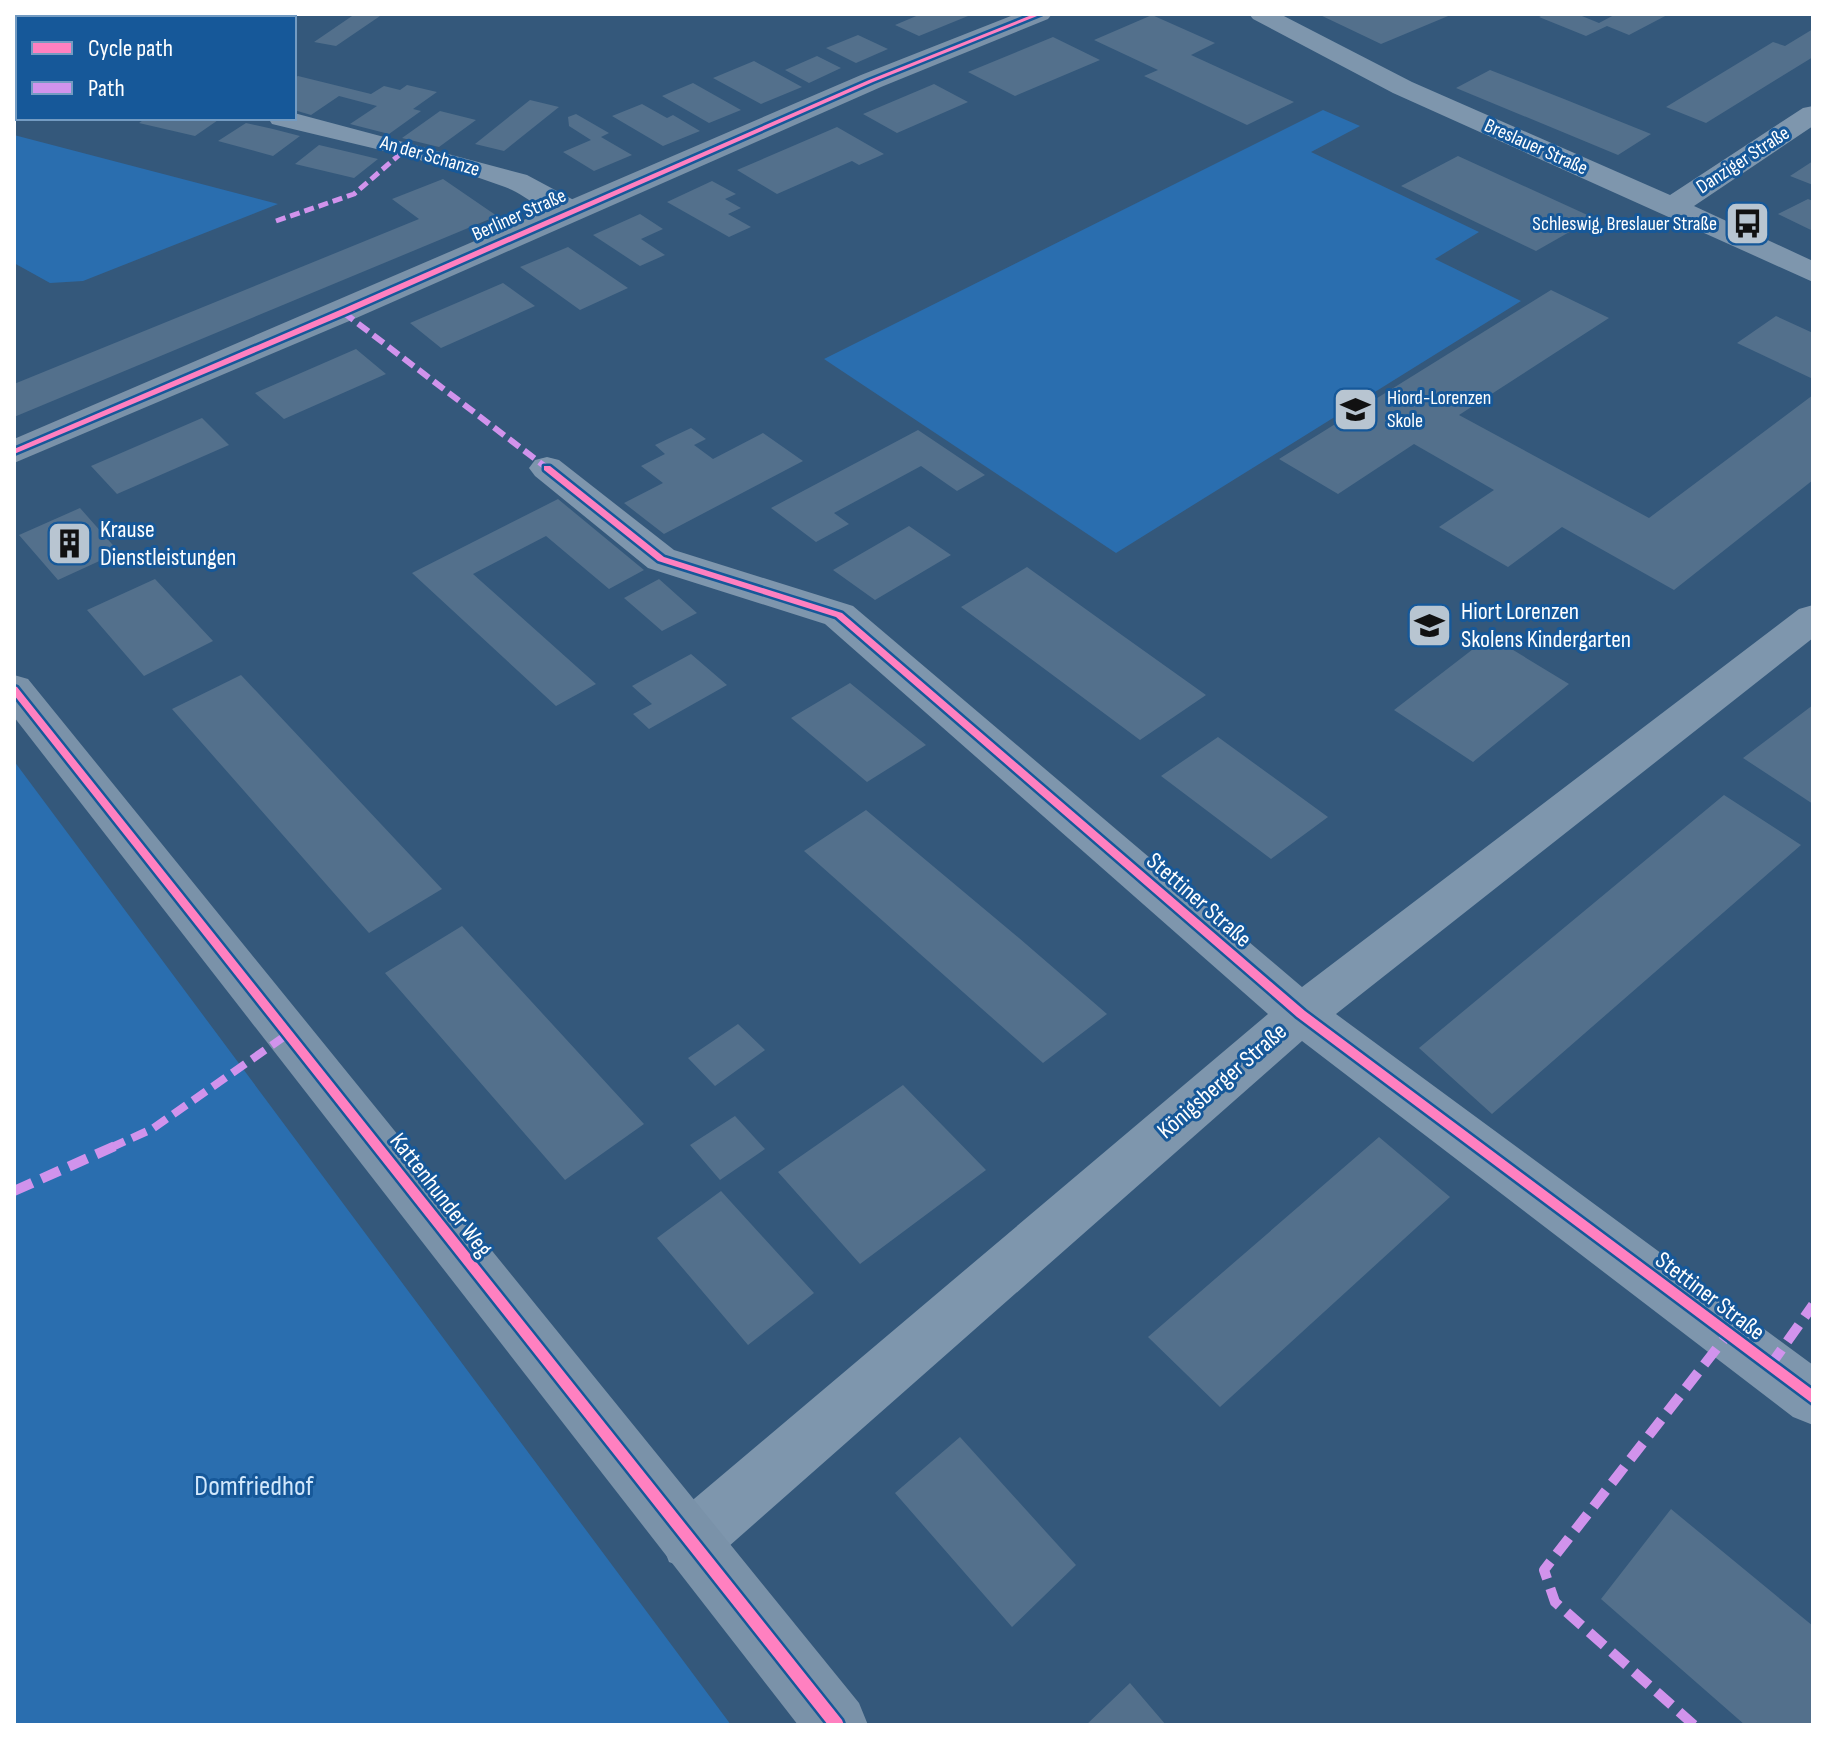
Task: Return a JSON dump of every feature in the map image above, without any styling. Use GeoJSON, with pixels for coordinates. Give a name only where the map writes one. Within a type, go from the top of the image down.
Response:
{"type":"FeatureCollection","features":[{"type":"Feature","properties":{"kind":"street","name":"Berliner Straße"},"geometry":{"type":"LineString","coordinates":[[14,452],[871,81],[1039,14]]}},
{"type":"Feature","properties":{"kind":"street","name":"Breslauer Straße"},"geometry":{"type":"LineString","coordinates":[[1262,14],[1318,48],[1376,77],[1673,206],[1813,273]]}},
{"type":"Feature","properties":{"kind":"street","name":"Danziger Straße"},"geometry":{"type":"LineString","coordinates":[[1673,206],[1813,114]]}},
{"type":"Feature","properties":{"kind":"street","name":"An der Schanze"},"geometry":{"type":"LineString","coordinates":[[290,120],[517,181],[572,211]]}},
{"type":"Feature","properties":{"kind":"street","name":"Stettiner Straße"},"geometry":{"type":"LineString","coordinates":[[547,468],[661,559],[839,615],[1301,1014],[1813,1398]]}},
{"type":"Feature","properties":{"kind":"street","name":"Königsberger Straße"},"geometry":{"type":"LineString","coordinates":[[690,1541],[1301,1014],[1813,618]]}},
{"type":"Feature","properties":{"kind":"street","name":"Kattenhunder Weg"},"geometry":{"type":"LineString","coordinates":[[14,689],[837,1725]]}},
{"type":"Feature","properties":{"kind":"green space"},"geometry":{"type":"Polygon","coordinates":[[[1323,110],[1360,126],[1311,152],[1479,232],[1435,259],[1521,301],[1116,553],[824,359],[1323,110]]]}},
{"type":"Feature","properties":{"kind":"green space"},"geometry":{"type":"Polygon","coordinates":[[[14,135],[278,204],[83,281],[50,283],[14,263],[14,135]]]}},
{"type":"Feature","properties":{"kind":"green space","name":"Domfriedhof"},"geometry":{"type":"Polygon","coordinates":[[[14,761],[731,1725],[14,1725],[14,761]]]}},
{"type":"Feature","properties":{"kind":"building"},"geometry":{"type":"Polygon","coordinates":[[[14,14],[51,16],[16,16],[14,35],[14,14]]]}},
{"type":"Feature","properties":{"kind":"building"},"geometry":{"type":"Polygon","coordinates":[[[86,14],[122,15],[120,16],[82,16],[86,14]]]}},
{"type":"Feature","properties":{"kind":"building"},"geometry":{"type":"Polygon","coordinates":[[[195,14],[240,14],[240,16],[195,14]]]}},
{"type":"Feature","properties":{"kind":"building"},"geometry":{"type":"Polygon","coordinates":[[[355,14],[383,14],[336,46],[314,42],[355,14]]]}},
{"type":"Feature","properties":{"kind":"building"},"geometry":{"type":"Polygon","coordinates":[[[921,14],[973,14],[919,36],[895,25],[921,14]]]}},
{"type":"Feature","properties":{"kind":"building"},"geometry":{"type":"Polygon","coordinates":[[[1318,14],[1453,14],[1381,44],[1318,14]]]}},
{"type":"Feature","properties":{"kind":"building"},"geometry":{"type":"Polygon","coordinates":[[[1545,14],[1577,14],[1599,23],[1616,14],[1669,14],[1629,35],[1607,26],[1586,36],[1539,17],[1545,14]]]}},
{"type":"Feature","properties":{"kind":"building"},"geometry":{"type":"Polygon","coordinates":[[[1152,15],[1215,43],[1191,55],[1294,102],[1247,125],[1144,76],[1158,70],[1094,40],[1152,15]]]}},
{"type":"Feature","properties":{"kind":"building"},"geometry":{"type":"Polygon","coordinates":[[[1813,29],[1813,57],[1706,123],[1666,107],[1773,42],[1785,46],[1813,29]]]}},
{"type":"Feature","properties":{"kind":"building"},"geometry":{"type":"Polygon","coordinates":[[[858,35],[888,49],[856,63],[826,48],[858,35]]]}},
{"type":"Feature","properties":{"kind":"building"},"geometry":{"type":"Polygon","coordinates":[[[1053,37],[1100,60],[1015,96],[968,72],[1053,37]]]}},
{"type":"Feature","properties":{"kind":"building"},"geometry":{"type":"Polygon","coordinates":[[[817,56],[841,68],[809,83],[785,70],[817,56]]]}},
{"type":"Feature","properties":{"kind":"building"},"geometry":{"type":"Polygon","coordinates":[[[754,61],[802,87],[761,104],[713,78],[754,61]]]}},
{"type":"Feature","properties":{"kind":"building"},"geometry":{"type":"Polygon","coordinates":[[[1490,70],[1651,134],[1618,155],[1456,88],[1490,70]]]}},
{"type":"Feature","properties":{"kind":"building"},"geometry":{"type":"Polygon","coordinates":[[[296,77],[371,94],[384,86],[400,90],[407,85],[437,92],[413,109],[421,111],[389,134],[350,124],[377,106],[339,96],[311,115],[296,111],[296,77]]]}},
{"type":"Feature","properties":{"kind":"building"},"geometry":{"type":"Polygon","coordinates":[[[693,83],[741,110],[709,123],[662,96],[693,83]]]}},
{"type":"Feature","properties":{"kind":"building"},"geometry":{"type":"Polygon","coordinates":[[[934,84],[968,102],[897,133],[863,114],[934,84]]]}},
{"type":"Feature","properties":{"kind":"building"},"geometry":{"type":"Polygon","coordinates":[[[530,100],[559,107],[504,151],[475,144],[530,100]]]}},
{"type":"Feature","properties":{"kind":"building"},"geometry":{"type":"Polygon","coordinates":[[[642,104],[667,118],[673,115],[700,131],[663,146],[612,116],[642,104]]]}},
{"type":"Feature","properties":{"kind":"building"},"geometry":{"type":"Polygon","coordinates":[[[440,111],[476,120],[439,147],[402,138],[440,111]]]}},
{"type":"Feature","properties":{"kind":"building"},"geometry":{"type":"Polygon","coordinates":[[[576,114],[609,133],[601,137],[632,155],[594,171],[563,152],[591,140],[569,126],[568,117],[576,114]]]}},
{"type":"Feature","properties":{"kind":"building"},"geometry":{"type":"Polygon","coordinates":[[[143,120],[218,120],[195,136],[139,123],[143,120]]]}},
{"type":"Feature","properties":{"kind":"building"},"geometry":{"type":"Polygon","coordinates":[[[246,123],[300,136],[273,156],[218,141],[246,123]]]}},
{"type":"Feature","properties":{"kind":"building"},"geometry":{"type":"Polygon","coordinates":[[[837,127],[884,154],[859,165],[852,161],[777,194],[737,170],[837,127]]]}},
{"type":"Feature","properties":{"kind":"building"},"geometry":{"type":"Polygon","coordinates":[[[319,145],[378,159],[354,178],[295,164],[319,145]]]}},
{"type":"Feature","properties":{"kind":"building"},"geometry":{"type":"Polygon","coordinates":[[[1458,156],[1594,218],[1536,251],[1401,186],[1458,156]]]}},
{"type":"Feature","properties":{"kind":"building"},"geometry":{"type":"Polygon","coordinates":[[[1813,161],[1813,185],[1790,176],[1813,161]]]}},
{"type":"Feature","properties":{"kind":"building"},"geometry":{"type":"Polygon","coordinates":[[[443,179],[497,216],[14,417],[14,384],[419,219],[392,199],[443,179]]]}},
{"type":"Feature","properties":{"kind":"building"},"geometry":{"type":"Polygon","coordinates":[[[712,181],[736,194],[725,199],[741,208],[728,214],[751,227],[729,237],[667,202],[712,181]]]}},
{"type":"Feature","properties":{"kind":"building"},"geometry":{"type":"Polygon","coordinates":[[[1808,199],[1813,201],[1813,231],[1778,214],[1808,199]]]}},
{"type":"Feature","properties":{"kind":"building"},"geometry":{"type":"Polygon","coordinates":[[[640,214],[663,229],[641,239],[665,255],[640,266],[593,235],[640,214]]]}},
{"type":"Feature","properties":{"kind":"building"},"geometry":{"type":"Polygon","coordinates":[[[568,247],[628,288],[580,310],[520,267],[568,247]]]}},
{"type":"Feature","properties":{"kind":"building"},"geometry":{"type":"Polygon","coordinates":[[[503,283],[535,306],[441,348],[410,323],[503,283]]]}},
{"type":"Feature","properties":{"kind":"building"},"geometry":{"type":"Polygon","coordinates":[[[1551,290],[1609,318],[1459,415],[1649,518],[1813,395],[1813,480],[1674,590],[1562,527],[1508,567],[1439,527],[1494,490],[1414,444],[1338,494],[1279,459],[1551,290]]]}},
{"type":"Feature","properties":{"kind":"building"},"geometry":{"type":"Polygon","coordinates":[[[1776,316],[1813,333],[1813,379],[1737,343],[1776,316]]]}},
{"type":"Feature","properties":{"kind":"building"},"geometry":{"type":"Polygon","coordinates":[[[356,349],[386,374],[284,419],[255,393],[356,349]]]}},
{"type":"Feature","properties":{"kind":"building"},"geometry":{"type":"Polygon","coordinates":[[[202,418],[229,445],[117,494],[91,466],[202,418]]]}},
{"type":"Feature","properties":{"kind":"building"},"geometry":{"type":"Polygon","coordinates":[[[691,428],[706,439],[694,445],[713,459],[763,433],[803,461],[664,534],[624,503],[663,483],[641,466],[665,454],[655,445],[691,428]]]}},
{"type":"Feature","properties":{"kind":"building"},"geometry":{"type":"Polygon","coordinates":[[[918,430],[985,475],[957,491],[921,466],[834,513],[849,524],[816,542],[771,508],[918,430]]]}},
{"type":"Feature","properties":{"kind":"building"},"geometry":{"type":"Polygon","coordinates":[[[558,499],[644,570],[609,589],[546,536],[473,574],[596,684],[556,706],[412,573],[558,499]]]}},
{"type":"Feature","properties":{"kind":"building","name":"Krause Dienstleistungen"},"geometry":{"type":"Polygon","coordinates":[[[80,508],[119,552],[58,580],[19,535],[80,508]]]}},
{"type":"Feature","properties":{"kind":"building"},"geometry":{"type":"Polygon","coordinates":[[[909,526],[951,555],[875,600],[833,570],[909,526]]]}},
{"type":"Feature","properties":{"kind":"building"},"geometry":{"type":"Polygon","coordinates":[[[1027,567],[1206,695],[1140,740],[961,607],[1027,567]]]}},
{"type":"Feature","properties":{"kind":"building"},"geometry":{"type":"Polygon","coordinates":[[[155,579],[213,641],[144,676],[87,610],[155,579]]]}},
{"type":"Feature","properties":{"kind":"building"},"geometry":{"type":"Polygon","coordinates":[[[659,579],[697,613],[662,631],[624,598],[659,579]]]}},
{"type":"Feature","properties":{"kind":"building"},"geometry":{"type":"Polygon","coordinates":[[[1490,636],[1569,684],[1473,762],[1394,710],[1490,636]]]}},
{"type":"Feature","properties":{"kind":"building"},"geometry":{"type":"Polygon","coordinates":[[[691,654],[727,685],[649,729],[633,714],[652,704],[632,686],[691,654]]]}},
{"type":"Feature","properties":{"kind":"building"},"geometry":{"type":"Polygon","coordinates":[[[241,675],[442,889],[369,933],[172,709],[241,675]]]}},
{"type":"Feature","properties":{"kind":"building"},"geometry":{"type":"Polygon","coordinates":[[[850,683],[926,745],[867,782],[791,718],[850,683]]]}},
{"type":"Feature","properties":{"kind":"building"},"geometry":{"type":"Polygon","coordinates":[[[1813,705],[1813,804],[1743,758],[1813,705]]]}},
{"type":"Feature","properties":{"kind":"building"},"geometry":{"type":"Polygon","coordinates":[[[1218,737],[1328,817],[1271,859],[1161,776],[1218,737]]]}},
{"type":"Feature","properties":{"kind":"building"},"geometry":{"type":"Polygon","coordinates":[[[1724,795],[1801,845],[1492,1114],[1419,1048],[1724,795]]]}},
{"type":"Feature","properties":{"kind":"building"},"geometry":{"type":"Polygon","coordinates":[[[866,810],[1107,1014],[1043,1063],[804,851],[866,810]]]}},
{"type":"Feature","properties":{"kind":"building"},"geometry":{"type":"Polygon","coordinates":[[[462,926],[644,1124],[565,1180],[385,973],[462,926]]]}},
{"type":"Feature","properties":{"kind":"building"},"geometry":{"type":"Polygon","coordinates":[[[738,1024],[765,1050],[715,1086],[688,1058],[738,1024]]]}},
{"type":"Feature","properties":{"kind":"building"},"geometry":{"type":"Polygon","coordinates":[[[903,1085],[986,1170],[860,1264],[778,1172],[903,1085]]]}},
{"type":"Feature","properties":{"kind":"building"},"geometry":{"type":"Polygon","coordinates":[[[735,1116],[765,1149],[720,1180],[690,1145],[735,1116]]]}},
{"type":"Feature","properties":{"kind":"building"},"geometry":{"type":"Polygon","coordinates":[[[1379,1137],[1450,1197],[1220,1407],[1148,1337],[1379,1137]]]}},
{"type":"Feature","properties":{"kind":"building"},"geometry":{"type":"Polygon","coordinates":[[[721,1191],[814,1293],[748,1345],[657,1238],[721,1191]]]}},
{"type":"Feature","properties":{"kind":"building"},"geometry":{"type":"Polygon","coordinates":[[[960,1437],[1076,1565],[1012,1627],[895,1493],[960,1437]]]}},
{"type":"Feature","properties":{"kind":"building"},"geometry":{"type":"Polygon","coordinates":[[[1671,1509],[1813,1626],[1813,1725],[1745,1725],[1601,1599],[1671,1509]]]}},
{"type":"Feature","properties":{"kind":"building"},"geometry":{"type":"Polygon","coordinates":[[[1130,1683],[1166,1725],[1086,1725],[1130,1683]]]}},
{"type":"Feature","properties":{"kind":"marked path"},"geometry":{"type":"LineString","coordinates":[[276,221],[354,194],[406,149]]}},
{"type":"Feature","properties":{"kind":"marked path"},"geometry":{"type":"LineString","coordinates":[[343,312],[547,468]]}},
{"type":"Feature","properties":{"kind":"marked path"},"geometry":{"type":"LineString","coordinates":[[14,1191],[152,1129],[288,1034]]}},
{"type":"Feature","properties":{"kind":"marked path"},"geometry":{"type":"LineString","coordinates":[[1770,1366],[1813,1305]]}},
{"type":"Feature","properties":{"kind":"marked path"},"geometry":{"type":"LineString","coordinates":[[1694,1725],[1555,1602],[1544,1570],[1728,1334]]}},
{"type":"Feature","properties":{"kind":"cycle path"},"geometry":{"type":"LineString","coordinates":[[14,452],[871,81],[1039,14]]}},
{"type":"Feature","properties":{"kind":"cycle path"},"geometry":{"type":"LineString","coordinates":[[547,468],[661,559],[839,615],[1301,1014],[1813,1398]]}},
{"type":"Feature","properties":{"kind":"cycle path"},"geometry":{"type":"LineString","coordinates":[[14,689],[837,1725]]}},
{"type":"Feature","properties":{"kind":"place","name":"Schleswig, Breslauer Straße"},"geometry":{"type":"Point","coordinates":[1748,224]}},
{"type":"Feature","properties":{"kind":"place","name":"Hiord-Lorenzen Skole"},"geometry":{"type":"Point","coordinates":[1356,409]}},
{"type":"Feature","properties":{"kind":"place","name":"Krause Dienstleistungen"},"geometry":{"type":"Point","coordinates":[69,543]}},
{"type":"Feature","properties":{"kind":"place","name":"Hiort Lorenzen Skolens Kindergarten"},"geometry":{"type":"Point","coordinates":[1430,625]}}]}
